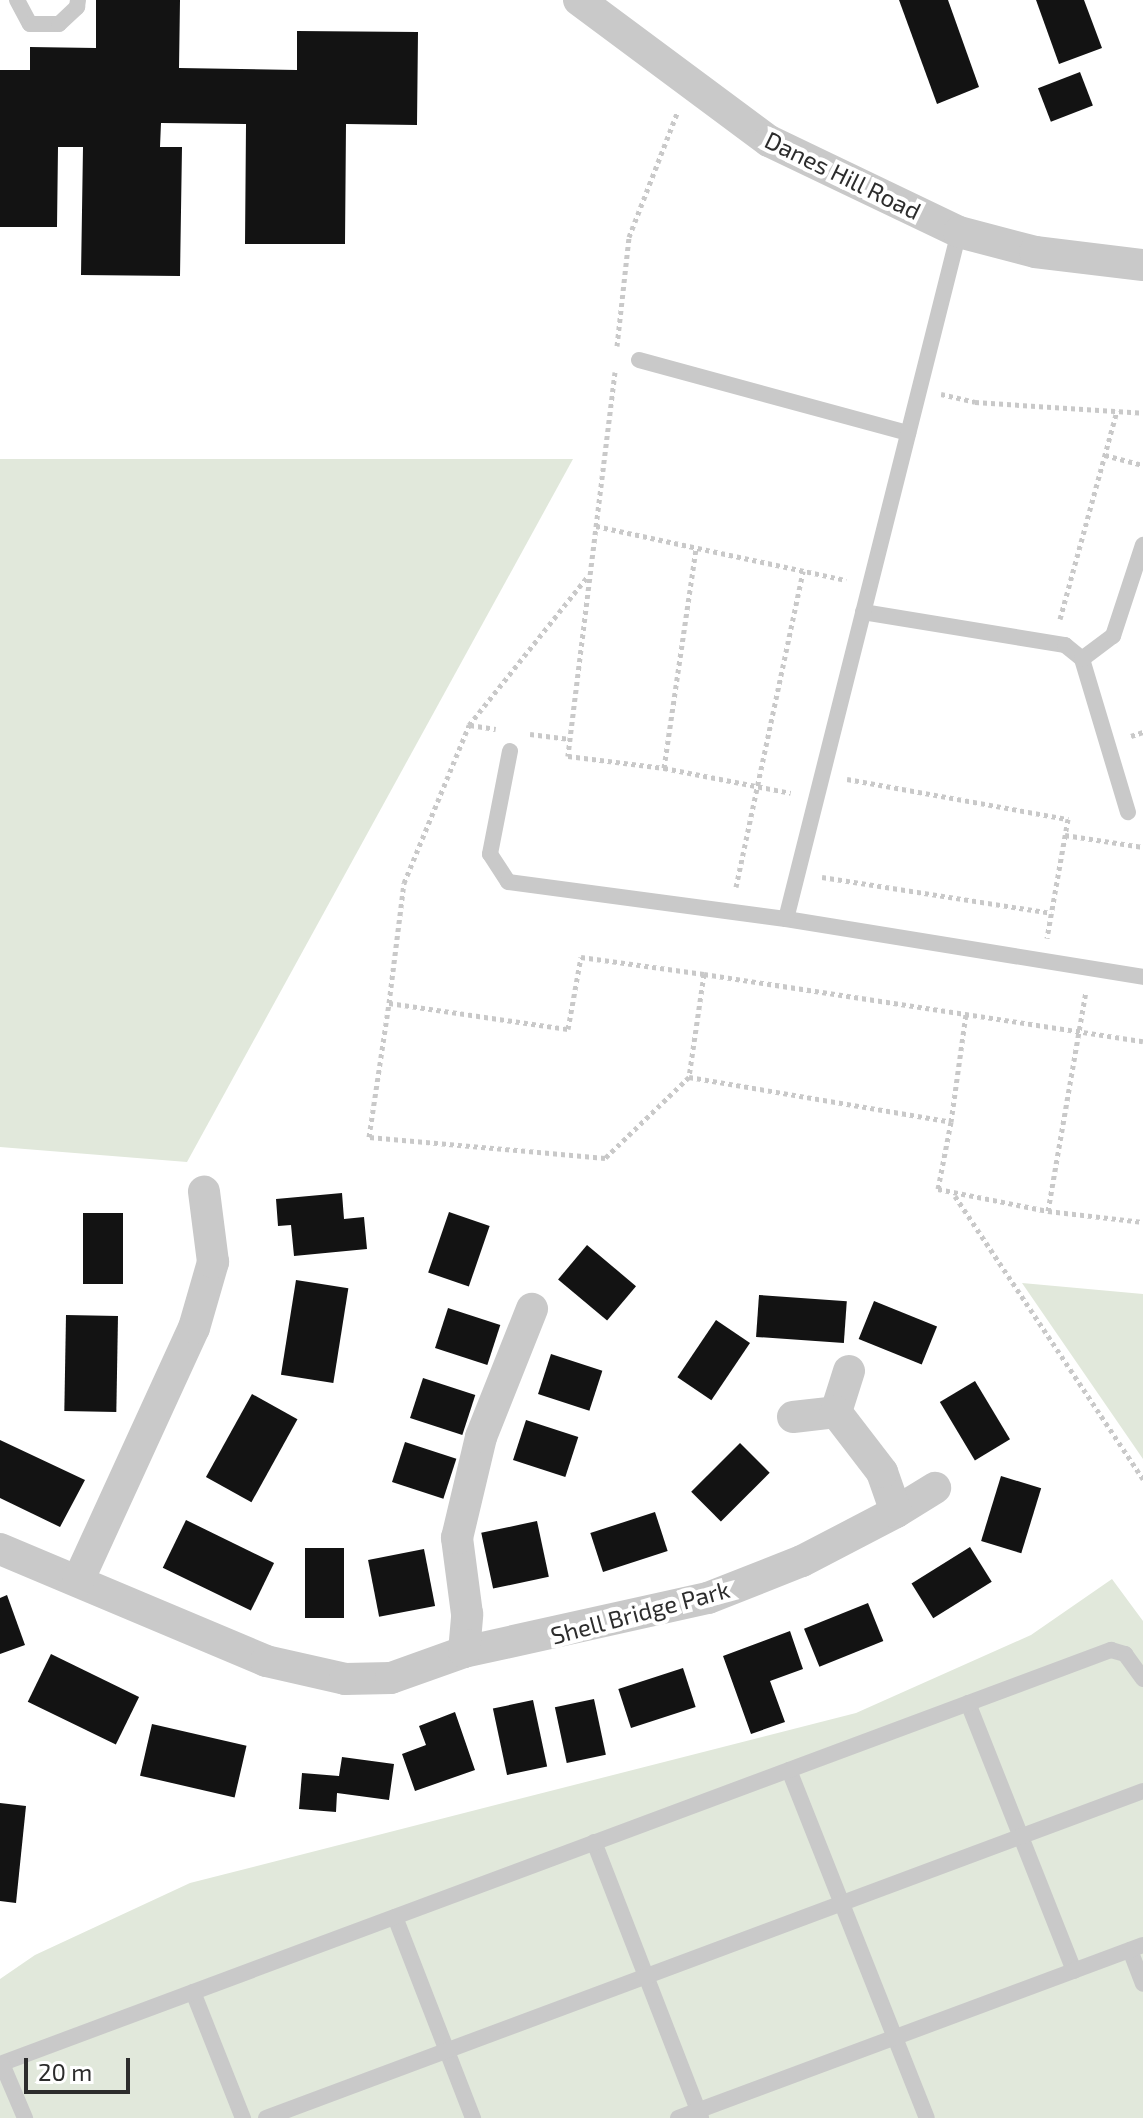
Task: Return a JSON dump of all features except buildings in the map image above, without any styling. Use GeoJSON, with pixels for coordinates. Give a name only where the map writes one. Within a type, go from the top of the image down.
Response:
{"type":"FeatureCollection","features":[{"type":"Feature","properties":{"kind":"street","name":"Danes Hill Road"},"geometry":{"type":"LineString","coordinates":[[579,0],[769,141],[959,232],[1035,252],[1143,265]]}},
{"type":"Feature","properties":{"kind":"street"},"geometry":{"type":"LineString","coordinates":[[78,1581],[194,1328],[213,1262],[204,1192]]}},
{"type":"Feature","properties":{"kind":"street"},"geometry":{"type":"LineString","coordinates":[[464,1652],[467,1614],[457,1538],[481,1437],[532,1309]]}},
{"type":"Feature","properties":{"kind":"street"},"geometry":{"type":"LineString","coordinates":[[836,1412],[849,1371]]}},
{"type":"Feature","properties":{"kind":"street"},"geometry":{"type":"LineString","coordinates":[[793,1417],[836,1412]]}},
{"type":"Feature","properties":{"kind":"street"},"geometry":{"type":"LineString","coordinates":[[836,1412],[882,1472],[896,1512]]}},
{"type":"Feature","properties":{"kind":"street","name":"Shell Bridge Park"},"geometry":{"type":"LineString","coordinates":[[0,1549],[266,1661],[345,1679],[391,1678],[464,1652],[708,1598],[802,1561],[935,1488]]}},
{"type":"Feature","properties":{"kind":"lane"},"geometry":{"type":"LineString","coordinates":[[17,0],[30,24],[59,24],[77,7],[78,0]]}},
{"type":"Feature","properties":{"kind":"lane"},"geometry":{"type":"LineString","coordinates":[[786,919],[959,232]]}},
{"type":"Feature","properties":{"kind":"lane"},"geometry":{"type":"LineString","coordinates":[[639,360],[908,433]]}},
{"type":"Feature","properties":{"kind":"lane"},"geometry":{"type":"LineString","coordinates":[[1082,659],[1113,636],[1143,545]]}},
{"type":"Feature","properties":{"kind":"lane"},"geometry":{"type":"LineString","coordinates":[[863,612],[1065,645],[1082,659],[1128,812]]}},
{"type":"Feature","properties":{"kind":"lane"},"geometry":{"type":"LineString","coordinates":[[510,751],[490,854],[508,882],[786,919],[1143,977]]}},
{"type":"Feature","properties":{"kind":"lane"},"geometry":{"type":"LineString","coordinates":[[25,2118],[1,2064],[1111,1650],[1125,1654],[1143,1679]]}},
{"type":"Feature","properties":{"kind":"lane"},"geometry":{"type":"LineString","coordinates":[[968,1703],[1074,1971]]}},
{"type":"Feature","properties":{"kind":"lane"},"geometry":{"type":"LineString","coordinates":[[789,1770],[927,2118]]}},
{"type":"Feature","properties":{"kind":"lane"},"geometry":{"type":"LineString","coordinates":[[266,2118],[1143,1791]]}},
{"type":"Feature","properties":{"kind":"lane"},"geometry":{"type":"LineString","coordinates":[[594,1842],[699,2114]]}},
{"type":"Feature","properties":{"kind":"lane"},"geometry":{"type":"LineString","coordinates":[[395,1917],[473,2118]]}},
{"type":"Feature","properties":{"kind":"lane"},"geometry":{"type":"LineString","coordinates":[[678,2118],[699,2114],[1136,1947],[1143,1984]]}},
{"type":"Feature","properties":{"kind":"lane"},"geometry":{"type":"LineString","coordinates":[[193,1992],[243,2118]]}},
{"type":"Feature","properties":{"kind":"path"},"geometry":{"type":"LineString","coordinates":[[690,82],[629,237],[568,756],[664,768],[816,798]]}},
{"type":"Feature","properties":{"kind":"path"},"geometry":{"type":"LineString","coordinates":[[919,389],[975,402],[1143,413]]}},
{"type":"Feature","properties":{"kind":"path"},"geometry":{"type":"LineString","coordinates":[[1053,643],[1117,411]]}},
{"type":"Feature","properties":{"kind":"path"},"geometry":{"type":"LineString","coordinates":[[1105,455],[1143,465]]}},
{"type":"Feature","properties":{"kind":"path"},"geometry":{"type":"LineString","coordinates":[[596,526],[870,585]]}},
{"type":"Feature","properties":{"kind":"path"},"geometry":{"type":"LineString","coordinates":[[664,768],[696,548]]}},
{"type":"Feature","properties":{"kind":"path"},"geometry":{"type":"LineString","coordinates":[[731,911],[803,571]]}},
{"type":"Feature","properties":{"kind":"path"},"geometry":{"type":"LineString","coordinates":[[591,573],[469,725],[404,883],[369,1137],[605,1158],[689,1077],[704,974]]}},
{"type":"Feature","properties":{"kind":"path"},"geometry":{"type":"LineString","coordinates":[[822,775],[1068,819],[1043,961]]}},
{"type":"Feature","properties":{"kind":"path"},"geometry":{"type":"LineString","coordinates":[[1065,835],[1143,847]]}},
{"type":"Feature","properties":{"kind":"path"},"geometry":{"type":"LineString","coordinates":[[797,873],[1051,913]]}},
{"type":"Feature","properties":{"kind":"path"},"geometry":{"type":"LineString","coordinates":[[389,1003],[568,1029],[581,957],[1143,1041]]}},
{"type":"Feature","properties":{"kind":"path"},"geometry":{"type":"LineString","coordinates":[[1048,1211],[1090,968]]}},
{"type":"Feature","properties":{"kind":"path"},"geometry":{"type":"LineString","coordinates":[[966,1014],[938,1189],[954,1195],[1048,1211],[1143,1222]]}},
{"type":"Feature","properties":{"kind":"path"},"geometry":{"type":"LineString","coordinates":[[689,1077],[951,1122]]}},
{"type":"Feature","properties":{"kind":"path"},"geometry":{"type":"LineString","coordinates":[[954,1195],[1143,1479]]}},
{"type":"Feature","properties":{"kind":"shaded area"},"geometry":{"type":"Polygon","coordinates":[[[0,459],[573,459],[187,1162],[0,1147],[0,459]]]}},
{"type":"Feature","properties":{"kind":"shaded area"},"geometry":{"type":"Polygon","coordinates":[[[1022,1283],[1143,1294],[1143,1459],[1022,1283]]]}},
{"type":"Feature","properties":{"kind":"shaded area"},"geometry":{"type":"Polygon","coordinates":[[[1112,1579],[1143,1621],[1143,2118],[0,2118],[0,1979],[35,1955],[190,1883],[856,1713],[1031,1635],[1112,1579]]]}}]}
